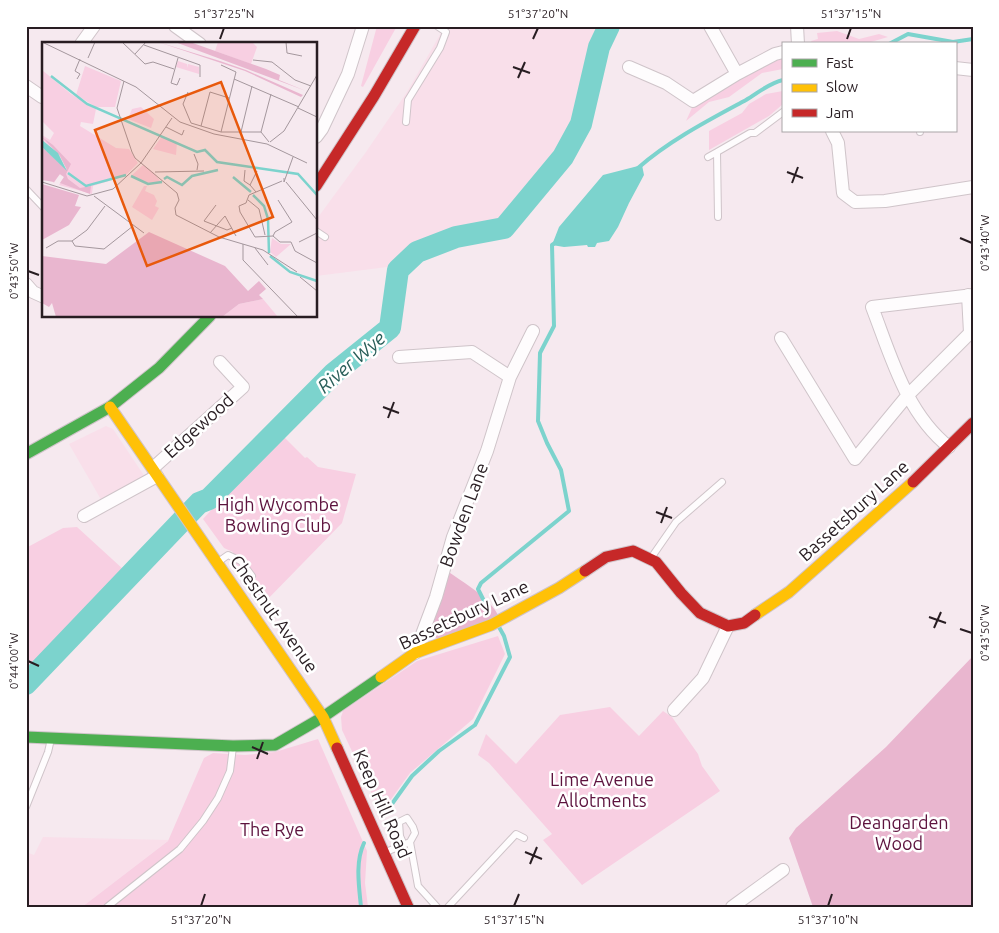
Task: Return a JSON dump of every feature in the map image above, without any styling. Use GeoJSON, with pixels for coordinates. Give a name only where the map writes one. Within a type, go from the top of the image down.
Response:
{"type":"FeatureCollection","features":[{"type":"Feature","properties":{"kind":"street"},"geometry":{"type":"LineString","coordinates":[[82,42],[94,26]]}},
{"type":"Feature","properties":{"kind":"street"},"geometry":{"type":"LineString","coordinates":[[175,26],[197,42]]}},
{"type":"Feature","properties":{"kind":"street"},"geometry":{"type":"LineString","coordinates":[[318,130],[348,74],[363,26]]}},
{"type":"Feature","properties":{"kind":"street"},"geometry":{"type":"LineString","coordinates":[[318,183],[374,96],[415,26]]}},
{"type":"Feature","properties":{"kind":"street"},"geometry":{"type":"LineString","coordinates":[[710,26],[737,74]]}},
{"type":"Feature","properties":{"kind":"street"},"geometry":{"type":"LineString","coordinates":[[798,26],[798,42]]}},
{"type":"Feature","properties":{"kind":"street"},"geometry":{"type":"LineString","coordinates":[[629,67],[666,82],[694,101],[737,74],[782,52]]}},
{"type":"Feature","properties":{"kind":"street"},"geometry":{"type":"LineString","coordinates":[[956,68],[973,70]]}},
{"type":"Feature","properties":{"kind":"street"},"geometry":{"type":"LineString","coordinates":[[26,86],[42,98]]}},
{"type":"Feature","properties":{"kind":"street"},"geometry":{"type":"LineString","coordinates":[[832,132],[838,143],[843,193],[855,202],[885,202],[973,187]]}},
{"type":"Feature","properties":{"kind":"street"},"geometry":{"type":"LineString","coordinates":[[26,284],[33,292],[42,296]]}},
{"type":"Feature","properties":{"kind":"street"},"geometry":{"type":"LineString","coordinates":[[781,338],[855,459],[908,396],[970,333],[970,295],[872,307],[904,391],[908,396],[935,436],[949,447]]}},
{"type":"Feature","properties":{"kind":"street"},"geometry":{"type":"LineString","coordinates":[[26,454],[110,407],[159,368],[208,318]]}},
{"type":"Feature","properties":{"kind":"street","name":"Bowden Lane"},"geometry":{"type":"LineString","coordinates":[[415,653],[436,597],[453,537],[487,451],[510,377],[533,331]]}},
{"type":"Feature","properties":{"kind":"street"},"geometry":{"type":"LineString","coordinates":[[399,357],[472,352],[510,377]]}},
{"type":"Feature","properties":{"kind":"street","name":"Edgewood"},"geometry":{"type":"LineString","coordinates":[[155,472],[243,387],[220,362]]}},
{"type":"Feature","properties":{"kind":"street","name":"Chestnut Avenue"},"geometry":{"type":"LineString","coordinates":[[110,407],[323,717]]}},
{"type":"Feature","properties":{"kind":"street","name":"Bassetsbury Lane"},"geometry":{"type":"LineString","coordinates":[[26,737],[233,746],[276,745],[323,717],[415,653],[491,625],[559,588],[606,557],[633,551],[656,562],[700,614],[728,626],[744,623],[789,592],[923,473],[973,423]]}},
{"type":"Feature","properties":{"kind":"street"},"geometry":{"type":"LineString","coordinates":[[84,516],[155,472]]}},
{"type":"Feature","properties":{"kind":"street"},"geometry":{"type":"LineString","coordinates":[[674,710],[703,678],[728,626]]}},
{"type":"Feature","properties":{"kind":"street","name":"Keep Hill Road"},"geometry":{"type":"LineString","coordinates":[[323,717],[408,907]]}},
{"type":"Feature","properties":{"kind":"street"},"geometry":{"type":"LineString","coordinates":[[732,907],[783,870]]}},
{"type":"Feature","properties":{"kind":"lane"},"geometry":{"type":"LineString","coordinates":[[406,122],[408,100],[440,48],[446,32],[437,26]]}},
{"type":"Feature","properties":{"kind":"lane"},"geometry":{"type":"LineString","coordinates":[[708,157],[750,133],[755,133],[782,113]]}},
{"type":"Feature","properties":{"kind":"lane"},"geometry":{"type":"LineString","coordinates":[[717,152],[718,217]]}},
{"type":"Feature","properties":{"kind":"lane"},"geometry":{"type":"LineString","coordinates":[[26,189],[42,206]]}},
{"type":"Feature","properties":{"kind":"lane"},"geometry":{"type":"LineString","coordinates":[[318,232],[325,237]]}},
{"type":"Feature","properties":{"kind":"lane"},"geometry":{"type":"LineString","coordinates":[[650,559],[676,522],[722,482]]}},
{"type":"Feature","properties":{"kind":"lane"},"geometry":{"type":"LineString","coordinates":[[217,563],[228,555],[241,561],[252,576]]}},
{"type":"Feature","properties":{"kind":"lane"},"geometry":{"type":"LineString","coordinates":[[26,807],[48,752],[51,738]]}},
{"type":"Feature","properties":{"kind":"lane"},"geometry":{"type":"LineString","coordinates":[[107,907],[180,849],[204,821],[218,798],[230,771],[233,746]]}},
{"type":"Feature","properties":{"kind":"lane"},"geometry":{"type":"LineString","coordinates":[[448,907],[516,834],[524,838]]}},
{"type":"Feature","properties":{"kind":"lane"},"geometry":{"type":"LineString","coordinates":[[384,853],[407,844],[418,886],[437,907]]}},
{"type":"Feature","properties":{"kind":"shaded area"},"geometry":{"type":"Polygon","coordinates":[[[445,26],[605,26],[600,37],[581,113],[571,139],[560,157],[524,200],[513,207],[505,218],[495,224],[446,232],[413,244],[401,254],[395,266],[318,276],[318,217],[407,92],[445,26]]]}},
{"type":"Feature","properties":{"kind":"shaded area"},"geometry":{"type":"Polygon","coordinates":[[[106,426],[113,429],[145,477],[103,503],[69,444],[106,426]]]}},
{"type":"Feature","properties":{"kind":"shaded area"},"geometry":{"type":"Polygon","coordinates":[[[43,837],[169,840],[82,907],[26,907],[26,852],[34,855],[43,837]]]}},
{"type":"Feature","properties":{"kind":"green space"},"geometry":{"type":"Polygon","coordinates":[[[377,26],[397,26],[363,87],[361,86],[377,26]]]}},
{"type":"Feature","properties":{"kind":"green space"},"geometry":{"type":"Polygon","coordinates":[[[837,31],[859,39],[879,34],[888,37],[871,42],[811,42],[818,39],[817,33],[837,31]]]}},
{"type":"Feature","properties":{"kind":"green space"},"geometry":{"type":"Polygon","coordinates":[[[782,57],[782,69],[762,73],[729,97],[709,102],[686,121],[695,101],[782,57]]]}},
{"type":"Feature","properties":{"kind":"green space"},"geometry":{"type":"Polygon","coordinates":[[[782,91],[782,105],[769,116],[709,150],[709,131],[742,113],[749,104],[766,94],[782,91]]]}},
{"type":"Feature","properties":{"kind":"green space","name":"High Wycombe Bowling Club"},"geometry":{"type":"Polygon","coordinates":[[[281,434],[305,458],[307,457],[318,467],[356,474],[342,523],[262,605],[234,562],[233,552],[224,548],[203,519],[281,434]]]}},
{"type":"Feature","properties":{"kind":"green space"},"geometry":{"type":"Polygon","coordinates":[[[77,527],[124,570],[26,676],[26,548],[63,528],[77,527]]]}},
{"type":"Feature","properties":{"kind":"green space"},"geometry":{"type":"Polygon","coordinates":[[[447,571],[490,603],[499,617],[438,639],[432,635],[428,630],[447,571]]]}},
{"type":"Feature","properties":{"kind":"green space"},"geometry":{"type":"Polygon","coordinates":[[[498,636],[505,654],[473,719],[410,773],[381,813],[342,730],[341,717],[343,711],[417,661],[498,636]]]}},
{"type":"Feature","properties":{"kind":"green space","name":"Deangarden Wood"},"geometry":{"type":"Polygon","coordinates":[[[973,656],[973,907],[813,907],[789,838],[796,828],[886,747],[973,656]]]}},
{"type":"Feature","properties":{"kind":"green space","name":"Lime Avenue Allotments"},"geometry":{"type":"Polygon","coordinates":[[[610,707],[639,736],[663,711],[672,717],[698,754],[702,766],[720,791],[582,885],[543,840],[552,834],[489,763],[478,755],[486,734],[516,764],[560,715],[610,707]]]}},
{"type":"Feature","properties":{"kind":"green space","name":"The Rye"},"geometry":{"type":"Polygon","coordinates":[[[318,739],[367,851],[365,883],[368,907],[82,907],[168,841],[204,758],[213,753],[245,755],[275,752],[318,739]]]}},
{"type":"Feature","properties":{"kind":"water"},"geometry":{"type":"Polygon","coordinates":[[[642,165],[644,175],[609,241],[597,243],[595,247],[588,247],[587,245],[564,247],[552,245],[559,227],[603,175],[642,165]]]}},
{"type":"Feature","properties":{"kind":"waterway","name":"River Wye"},"geometry":{"type":"LineString","coordinates":[[26,684],[199,503],[209,499],[334,373],[390,328],[398,270],[417,252],[456,237],[504,228],[563,157],[581,124],[599,47],[609,26]]}},
{"type":"Feature","properties":{"kind":"waterway"},"geometry":{"type":"LineString","coordinates":[[893,42],[908,34],[953,42]]}},
{"type":"Feature","properties":{"kind":"waterway"},"geometry":{"type":"LineString","coordinates":[[953,42],[973,39]]}},
{"type":"Feature","properties":{"kind":"waterway"},"geometry":{"type":"LineString","coordinates":[[638,168],[663,148],[690,131],[768,86],[782,80]]}},
{"type":"Feature","properties":{"kind":"waterway"},"geometry":{"type":"LineString","coordinates":[[487,607],[478,589],[481,583],[569,511],[561,470],[538,421],[540,353],[554,326],[552,245],[555,243]]}},
{"type":"Feature","properties":{"kind":"waterway"},"geometry":{"type":"LineString","coordinates":[[384,815],[412,776],[439,751],[475,725],[510,657],[504,636],[499,627]]}},
{"type":"Feature","properties":{"kind":"waterway"},"geometry":{"type":"LineString","coordinates":[[361,907],[359,858],[364,843]]}},
{"type":"Feature","properties":{"kind":"traffic: fast"},"geometry":{"type":"LineString","coordinates":[[26,454],[110,407],[159,368],[208,318]]}},
{"type":"Feature","properties":{"kind":"traffic: fast"},"geometry":{"type":"LineString","coordinates":[[26,737],[233,746],[275,745],[323,717],[381,677]]}},
{"type":"Feature","properties":{"kind":"traffic: slow"},"geometry":{"type":"LineString","coordinates":[[110,407],[323,717],[337,748]]}},
{"type":"Feature","properties":{"kind":"traffic: slow"},"geometry":{"type":"LineString","coordinates":[[755,615],[789,592],[913,482]]}},
{"type":"Feature","properties":{"kind":"traffic: slow"},"geometry":{"type":"LineString","coordinates":[[381,677],[415,653],[491,625],[559,588],[585,571]]}},
{"type":"Feature","properties":{"kind":"traffic: jam"},"geometry":{"type":"LineString","coordinates":[[318,183],[374,96],[415,26]]}},
{"type":"Feature","properties":{"kind":"traffic: jam"},"geometry":{"type":"LineString","coordinates":[[913,482],[973,423]]}},
{"type":"Feature","properties":{"kind":"traffic: jam"},"geometry":{"type":"LineString","coordinates":[[585,571],[606,557],[633,551],[656,562],[700,613],[728,626],[744,623],[755,615]]}},
{"type":"Feature","properties":{"kind":"traffic: jam"},"geometry":{"type":"LineString","coordinates":[[337,748],[408,907]]}}]}
